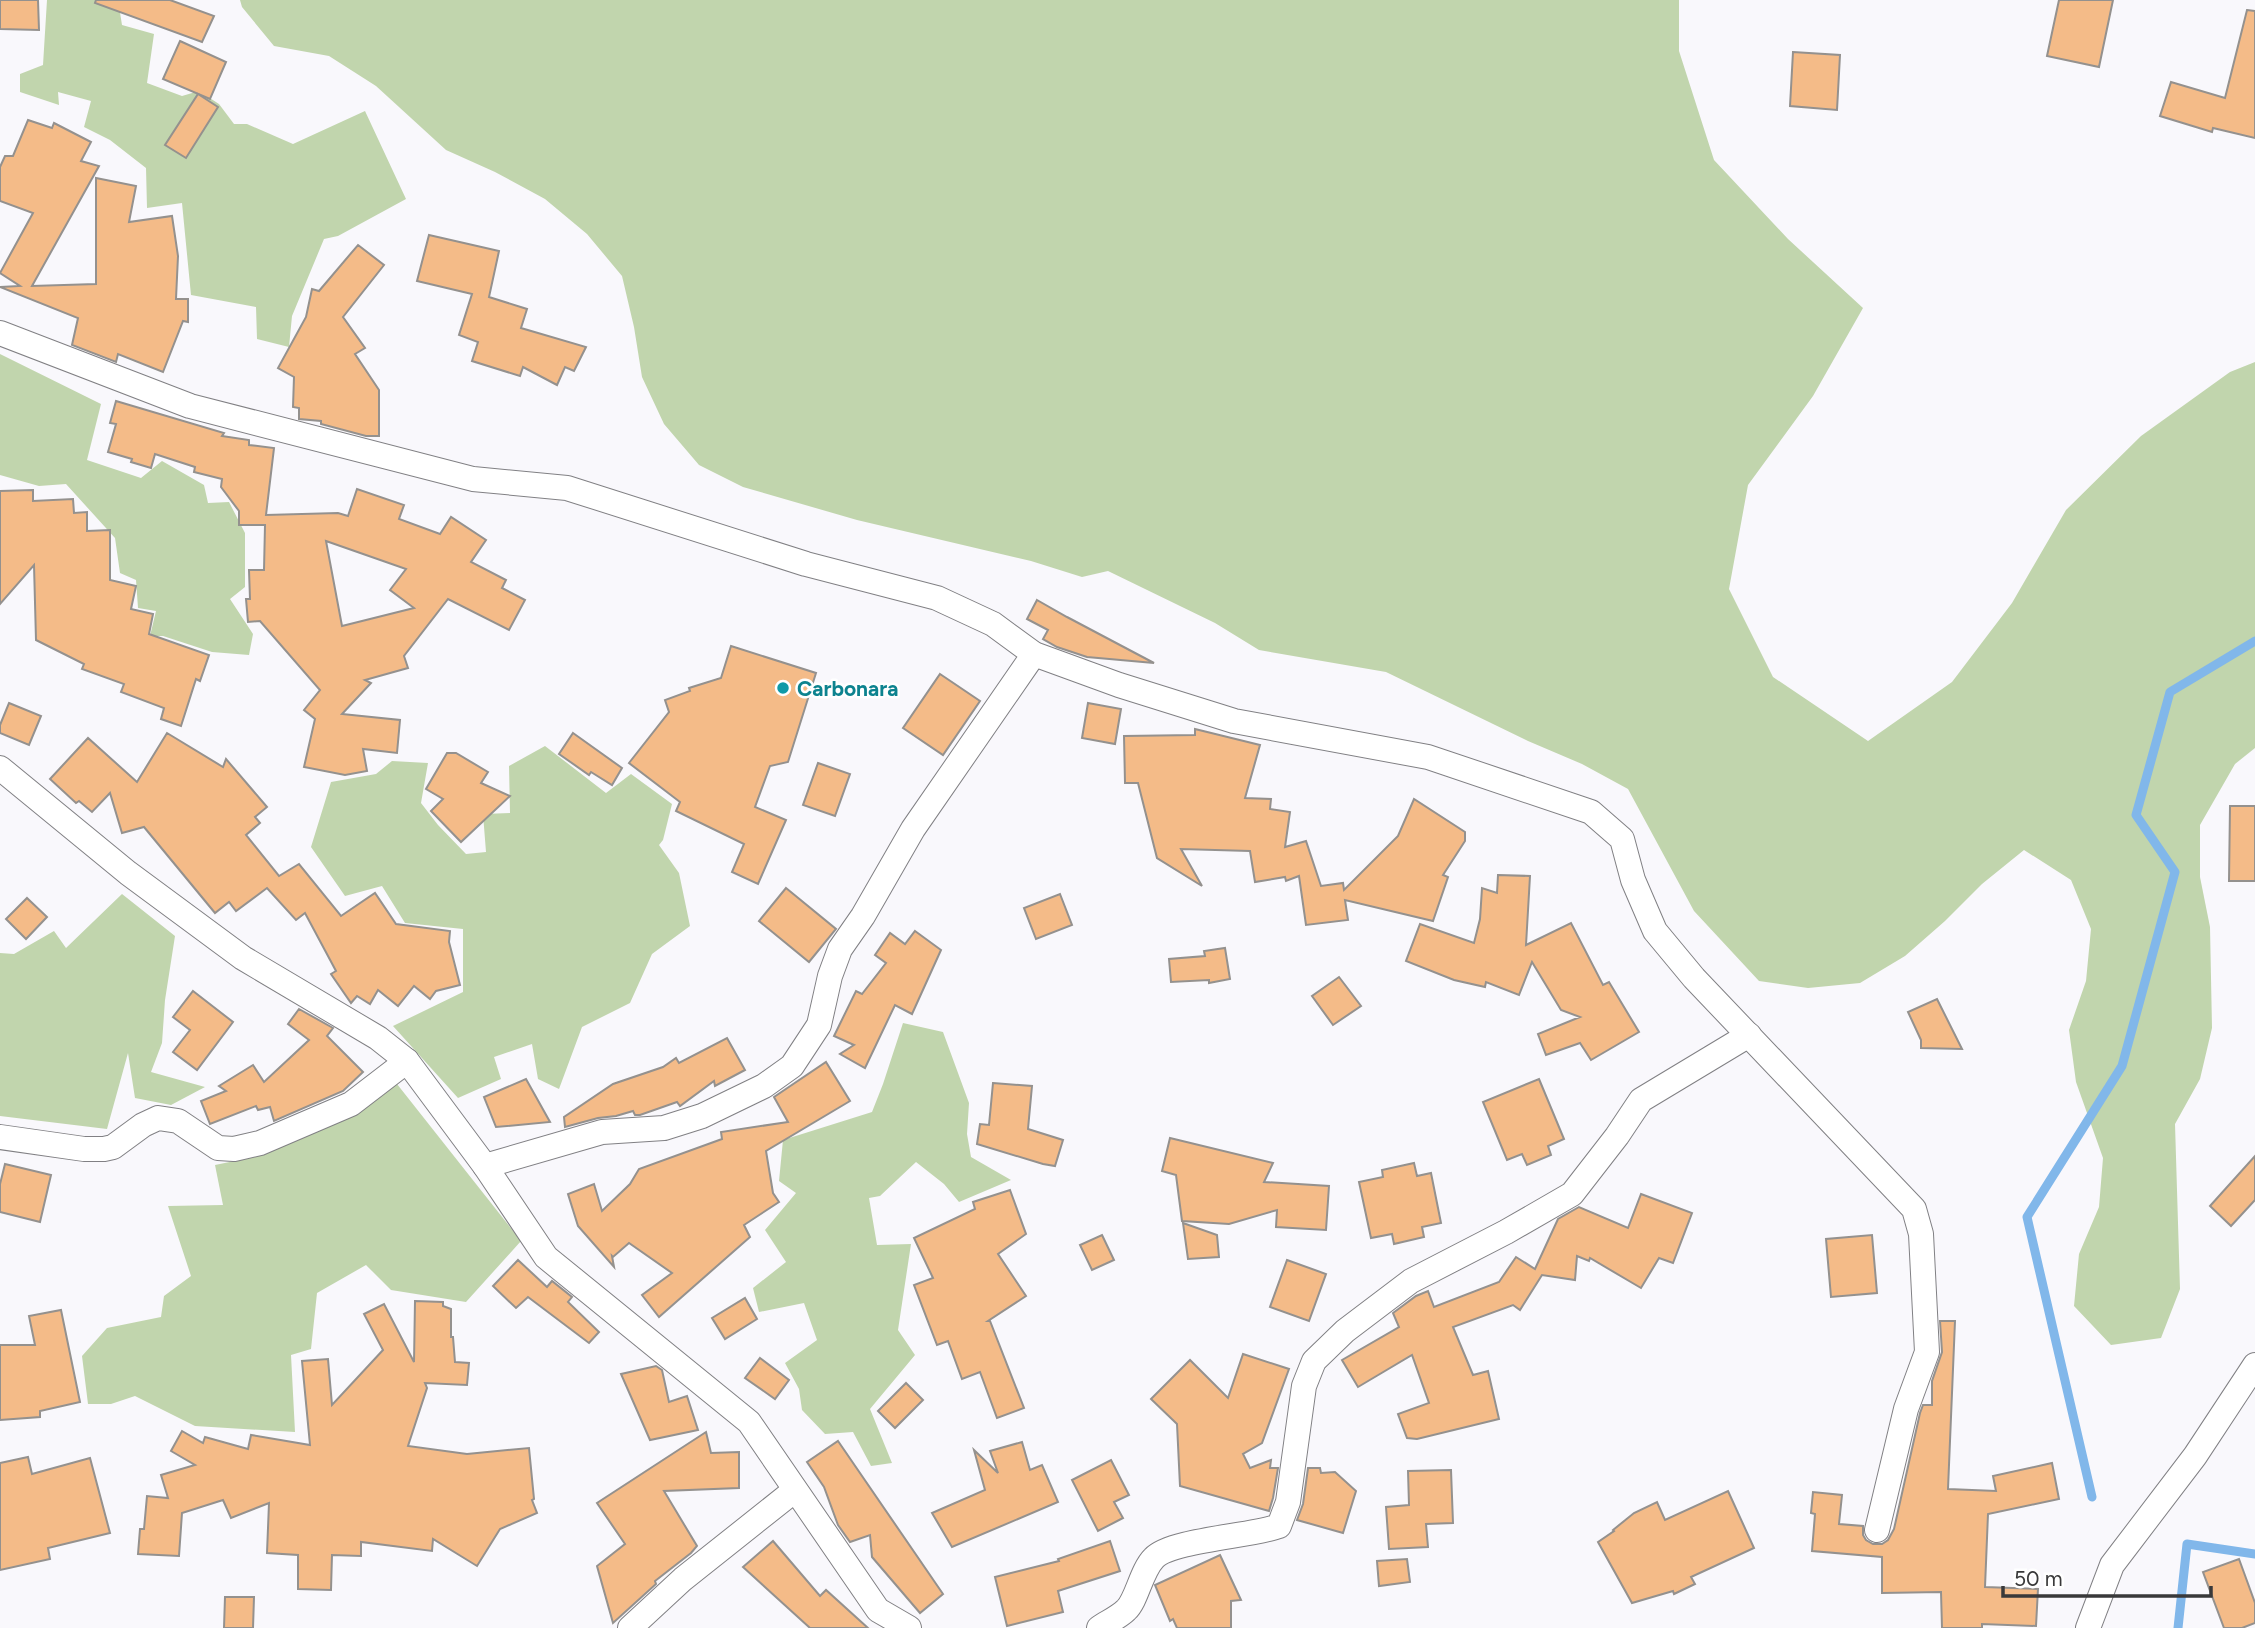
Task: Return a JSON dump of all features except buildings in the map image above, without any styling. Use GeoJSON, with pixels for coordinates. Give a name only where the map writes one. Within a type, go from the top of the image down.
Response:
{"type":"FeatureCollection","features":[{"type":"Feature","properties":{"kind":"street"},"geometry":{"type":"LineString","coordinates":[[0,333],[190,406],[473,479],[567,488],[806,564],[937,598],[993,624],[1034,654],[1234,722],[1428,757],[1591,812],[1622,839],[1633,880],[1656,931],[1694,978],[1914,1209],[1921,1234],[1927,1352],[1906,1409],[1877,1530]]}},
{"type":"Feature","properties":{"kind":"street"},"geometry":{"type":"LineString","coordinates":[[485,1166],[602,1132],[664,1128],[702,1116],[764,1086],[792,1066],[819,1025],[830,976],[840,948],[863,916],[913,829],[1034,654]]}},
{"type":"Feature","properties":{"kind":"street"},"geometry":{"type":"LineString","coordinates":[[0,768],[128,873],[243,958],[378,1038],[407,1061],[485,1166],[546,1256],[749,1422],[878,1610],[909,1628]]}},
{"type":"Feature","properties":{"kind":"street"},"geometry":{"type":"LineString","coordinates":[[1099,1628],[1128,1609],[1155,1556],[1188,1544],[1265,1531],[1279,1526],[1288,1502],[1304,1386],[1314,1361],[1345,1331],[1411,1281],[1507,1232],[1572,1194],[1641,1100],[1749,1035]]}},
{"type":"Feature","properties":{"kind":"street"},"geometry":{"type":"LineString","coordinates":[[0,1137],[84,1149],[104,1149],[113,1147],[143,1125],[158,1118],[178,1121],[218,1148],[234,1149],[260,1143],[351,1104],[407,1061]]}},
{"type":"Feature","properties":{"kind":"street"},"geometry":{"type":"LineString","coordinates":[[2088,1628],[2112,1564],[2195,1456],[2255,1365]]}},
{"type":"Feature","properties":{"kind":"street"},"geometry":{"type":"LineString","coordinates":[[629,1628],[683,1579],[795,1490]]}},
{"type":"Feature","properties":{"kind":"green space"},"geometry":{"type":"Polygon","coordinates":[[[47,0],[118,0],[122,25],[154,34],[147,83],[182,96],[199,91],[219,104],[234,124],[247,124],[293,144],[365,111],[406,199],[338,236],[324,239],[292,316],[289,347],[257,339],[256,307],[191,295],[182,203],[147,208],[146,168],[110,140],[84,127],[91,101],[58,92],[59,105],[20,92],[20,74],[43,65],[47,0]]]}},
{"type":"Feature","properties":{"kind":"green space"},"geometry":{"type":"Polygon","coordinates":[[[240,0],[1679,0],[1679,51],[1714,160],[1788,239],[1863,308],[1813,396],[1748,485],[1729,589],[1773,677],[1868,741],[1952,682],[2012,603],[2066,510],[2141,436],[2230,372],[2255,362],[2255,748],[2235,764],[2200,825],[2200,877],[2210,927],[2212,1028],[2200,1079],[2175,1124],[2180,1289],[2161,1338],[2111,1345],[2074,1306],[2079,1254],[2099,1207],[2103,1158],[2076,1082],[2069,1030],[2086,981],[2091,929],[2071,880],[2024,850],[1982,884],[1905,956],[1860,983],[1808,988],[1759,981],[1694,911],[1628,789],[1582,764],[1528,741],[1386,672],[1259,650],[1215,623],[1108,571],[1082,577],[1031,561],[857,520],[743,487],[699,465],[664,424],[642,377],[622,276],[587,234],[545,199],[446,150],[376,86],[329,56],[274,46],[242,7],[240,0]]]}},
{"type":"Feature","properties":{"kind":"green space"},"geometry":{"type":"Polygon","coordinates":[[[0,354],[101,404],[87,460],[141,478],[162,461],[204,485],[208,503],[229,502],[245,533],[245,587],[230,599],[253,634],[249,655],[212,652],[163,636],[150,636],[156,611],[138,608],[136,580],[120,573],[115,538],[66,484],[39,486],[0,475],[0,354]]]}},
{"type":"Feature","properties":{"kind":"green space"},"geometry":{"type":"Polygon","coordinates":[[[545,746],[606,793],[631,774],[672,804],[663,840],[659,845],[679,873],[690,926],[652,954],[630,1003],[582,1027],[559,1089],[538,1079],[532,1044],[494,1057],[501,1079],[458,1098],[393,1026],[463,992],[463,929],[405,923],[382,886],[345,896],[311,847],[331,782],[376,774],[392,761],[428,763],[421,803],[466,854],[486,852],[483,814],[510,813],[509,766],[545,746]]]}},
{"type":"Feature","properties":{"kind":"green space"},"geometry":{"type":"Polygon","coordinates":[[[122,894],[175,936],[165,1000],[162,1043],[151,1072],[205,1087],[171,1105],[135,1098],[128,1053],[107,1129],[0,1116],[0,953],[14,954],[54,931],[66,948],[122,894]]]}},
{"type":"Feature","properties":{"kind":"green space"},"geometry":{"type":"Polygon","coordinates":[[[903,1023],[943,1032],[969,1103],[967,1134],[971,1157],[1011,1180],[959,1202],[944,1184],[916,1162],[880,1196],[869,1198],[877,1245],[911,1244],[898,1330],[915,1355],[870,1409],[892,1463],[871,1466],[853,1432],[825,1434],[802,1410],[799,1389],[785,1363],[817,1340],[804,1303],[759,1312],[753,1288],[786,1262],[765,1230],[796,1193],[779,1181],[783,1140],[872,1112],[903,1023]]]}},
{"type":"Feature","properties":{"kind":"green space"},"geometry":{"type":"Polygon","coordinates":[[[397,1084],[521,1241],[466,1302],[391,1290],[366,1265],[317,1293],[311,1349],[291,1355],[295,1432],[195,1426],[135,1396],[111,1404],[88,1404],[82,1356],[107,1328],[161,1317],[164,1296],[191,1276],[168,1206],[223,1205],[215,1165],[249,1158],[397,1084]]]}},
{"type":"Feature","properties":{"kind":"waterway"},"geometry":{"type":"LineString","coordinates":[[2092,1497],[2027,1217],[2122,1066],[2175,872],[2136,815],[2170,692],[2255,641]]}},
{"type":"Feature","properties":{"kind":"waterway"},"geometry":{"type":"LineString","coordinates":[[2178,1628],[2187,1544],[2255,1554]]}},
{"type":"Feature","properties":{"kind":"place","name":"Carbonara"},"geometry":{"type":"Point","coordinates":[783,688]}}]}
